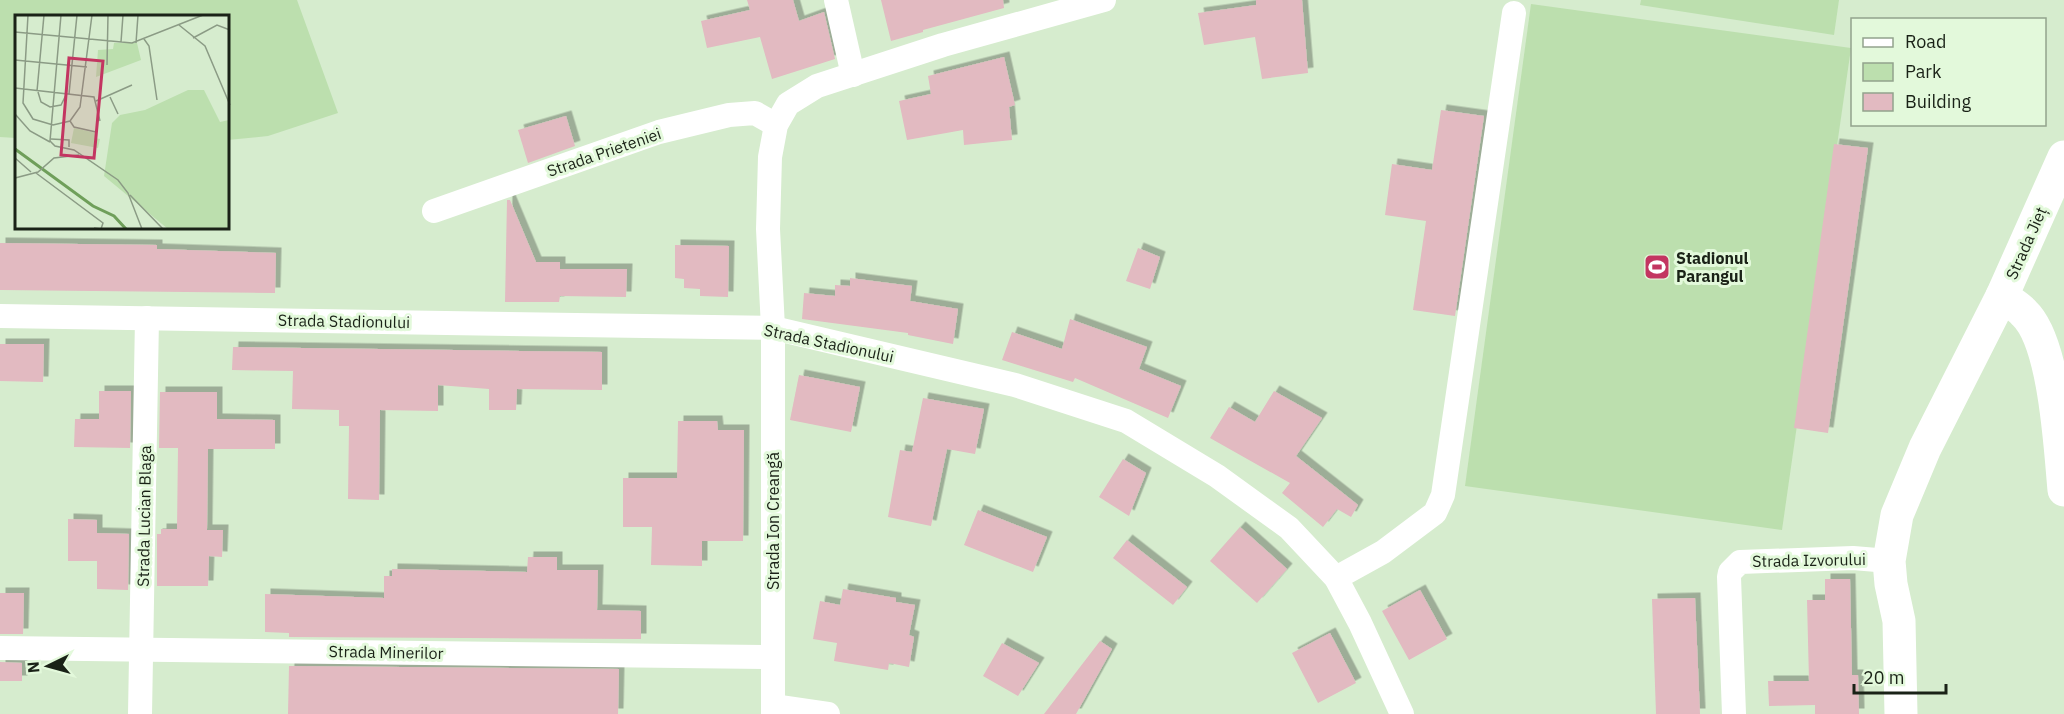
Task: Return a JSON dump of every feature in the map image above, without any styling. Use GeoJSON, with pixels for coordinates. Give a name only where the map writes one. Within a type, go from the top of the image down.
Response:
{"type":"FeatureCollection","features":[{"type":"Feature","properties":{"kind":"main road","name":"Strada Jieț"},"geometry":{"type":"LineString","coordinates":[[2002,296],[2064,157]]}},
{"type":"Feature","properties":{"kind":"main road"},"geometry":{"type":"LineString","coordinates":[[2002,296],[2026,314],[2044,349],[2055,400],[2064,490]]}},
{"type":"Feature","properties":{"kind":"main road","name":"Strada Izvorului"},"geometry":{"type":"LineString","coordinates":[[1901,714],[1899,621],[1889,561],[1897,515],[1925,448],[2002,296]]}},
{"type":"Feature","properties":{"kind":"street"},"geometry":{"type":"LineString","coordinates":[[836,0],[853,75]]}},
{"type":"Feature","properties":{"kind":"street"},"geometry":{"type":"LineString","coordinates":[[772,328],[768,229],[770,157],[776,125],[788,104],[817,86],[943,45],[1104,0]]}},
{"type":"Feature","properties":{"kind":"street"},"geometry":{"type":"LineString","coordinates":[[1336,578],[1376,556],[1435,513],[1443,495],[1514,13]]}},
{"type":"Feature","properties":{"kind":"street","name":"Strada Prieteniei"},"geometry":{"type":"LineString","coordinates":[[434,211],[659,132],[709,120],[755,113],[776,125]]}},
{"type":"Feature","properties":{"kind":"street","name":"Strada Stadionului"},"geometry":{"type":"LineString","coordinates":[[0,316],[772,328],[1015,385],[1126,422],[1217,476],[1289,528],[1336,578],[1360,623],[1402,714]]}},
{"type":"Feature","properties":{"kind":"street","name":"Strada Lucian Blaga"},"geometry":{"type":"LineString","coordinates":[[140,714],[147,318]]}},
{"type":"Feature","properties":{"kind":"street","name":"Strada Ion Creangă"},"geometry":{"type":"LineString","coordinates":[[772,328],[773,710]]}},
{"type":"Feature","properties":{"kind":"street","name":"Strada Izvorului"},"geometry":{"type":"LineString","coordinates":[[1734,714],[1729,577],[1730,572],[1740,562],[1842,558],[1889,561]]}},
{"type":"Feature","properties":{"kind":"street","name":"Strada Minerilor"},"geometry":{"type":"LineString","coordinates":[[0,648],[773,657]]}},
{"type":"Feature","properties":{"kind":"street"},"geometry":{"type":"LineString","coordinates":[[773,710],[828,714]]}},
{"type":"Feature","properties":{"kind":"green space"},"geometry":{"type":"Polygon","coordinates":[[[0,0],[297,0],[338,113],[268,136],[230,140],[230,15],[15,15],[15,138],[0,137],[0,0]]]}},
{"type":"Feature","properties":{"kind":"green space"},"geometry":{"type":"Polygon","coordinates":[[[1641,0],[1839,0],[1834,35],[1640,5],[1641,0]]]}},
{"type":"Feature","properties":{"kind":"green space","name":"Stadionul Parangul"},"geometry":{"type":"Polygon","coordinates":[[[1531,4],[1851,48],[1782,530],[1465,486],[1531,4]]]}},
{"type":"Feature","properties":{"kind":"building"},"geometry":{"type":"Polygon","coordinates":[[[747,0],[793,0],[799,21],[824,12],[835,59],[772,79],[760,37],[707,48],[701,21],[750,10],[747,0]]]}},
{"type":"Feature","properties":{"kind":"building"},"geometry":{"type":"Polygon","coordinates":[[[881,0],[1003,0],[1004,8],[891,41],[881,0]]]}},
{"type":"Feature","properties":{"kind":"building"},"geometry":{"type":"Polygon","coordinates":[[[1256,0],[1302,0],[1308,73],[1262,79],[1255,37],[1204,45],[1198,13],[1256,5],[1256,0]]]}},
{"type":"Feature","properties":{"kind":"building"},"geometry":{"type":"Polygon","coordinates":[[[1004,57],[1015,105],[1009,107],[1012,140],[964,145],[963,130],[907,140],[899,101],[931,94],[928,76],[1004,57]]]}},
{"type":"Feature","properties":{"kind":"building"},"geometry":{"type":"Polygon","coordinates":[[[1441,110],[1484,116],[1455,316],[1413,310],[1426,221],[1385,215],[1392,164],[1432,170],[1441,110]]]}},
{"type":"Feature","properties":{"kind":"building"},"geometry":{"type":"Polygon","coordinates":[[[566,116],[575,146],[528,163],[518,130],[566,116]]]}},
{"type":"Feature","properties":{"kind":"building"},"geometry":{"type":"Polygon","coordinates":[[[1834,144],[1868,148],[1828,433],[1794,428],[1834,144]]]}},
{"type":"Feature","properties":{"kind":"building"},"geometry":{"type":"Polygon","coordinates":[[[507,200],[510,200],[536,262],[560,262],[560,269],[627,269],[626,297],[560,296],[559,302],[505,302],[507,200]]]}},
{"type":"Feature","properties":{"kind":"building"},"geometry":{"type":"Polygon","coordinates":[[[0,243],[157,245],[157,249],[276,253],[275,293],[0,290],[0,243]]]}},
{"type":"Feature","properties":{"kind":"building"},"geometry":{"type":"Polygon","coordinates":[[[675,245],[729,246],[728,297],[700,296],[700,289],[684,288],[684,279],[675,278],[675,245]]]}},
{"type":"Feature","properties":{"kind":"building"},"geometry":{"type":"Polygon","coordinates":[[[1138,248],[1160,257],[1150,289],[1126,281],[1138,248]]]}},
{"type":"Feature","properties":{"kind":"building"},"geometry":{"type":"Polygon","coordinates":[[[850,278],[912,286],[910,301],[958,309],[953,344],[908,335],[908,333],[802,319],[804,293],[835,296],[835,285],[850,286],[850,278]]]}},
{"type":"Feature","properties":{"kind":"building"},"geometry":{"type":"Polygon","coordinates":[[[1070,319],[1147,347],[1139,369],[1181,386],[1168,418],[1075,378],[1073,382],[1002,360],[1012,332],[1062,349],[1070,319]]]}},
{"type":"Feature","properties":{"kind":"building"},"geometry":{"type":"Polygon","coordinates":[[[0,344],[44,344],[43,382],[0,381],[0,344]]]}},
{"type":"Feature","properties":{"kind":"building"},"geometry":{"type":"Polygon","coordinates":[[[233,347],[602,352],[602,390],[517,389],[516,410],[489,410],[489,389],[438,385],[438,411],[380,410],[379,500],[348,499],[349,426],[339,426],[339,410],[292,409],[293,371],[232,370],[233,347]]]}},
{"type":"Feature","properties":{"kind":"building"},"geometry":{"type":"Polygon","coordinates":[[[799,375],[860,387],[851,432],[790,420],[799,375]]]}},
{"type":"Feature","properties":{"kind":"building"},"geometry":{"type":"Polygon","coordinates":[[[99,391],[131,391],[130,448],[74,447],[75,419],[99,419],[99,391]]]}},
{"type":"Feature","properties":{"kind":"building"},"geometry":{"type":"Polygon","coordinates":[[[1274,391],[1322,418],[1296,456],[1358,505],[1351,517],[1337,509],[1323,527],[1282,493],[1290,483],[1210,438],[1229,407],[1255,422],[1274,391]]]}},
{"type":"Feature","properties":{"kind":"building"},"geometry":{"type":"Polygon","coordinates":[[[160,392],[217,392],[217,419],[275,420],[275,449],[208,449],[207,530],[223,530],[222,557],[209,556],[208,586],[157,586],[157,534],[161,534],[161,529],[177,529],[178,448],[159,448],[160,392]]]}},
{"type":"Feature","properties":{"kind":"building"},"geometry":{"type":"Polygon","coordinates":[[[923,398],[984,409],[975,454],[947,449],[931,526],[888,517],[900,450],[912,452],[923,398]]]}},
{"type":"Feature","properties":{"kind":"building"},"geometry":{"type":"Polygon","coordinates":[[[678,421],[717,421],[718,430],[744,430],[743,541],[702,541],[702,566],[651,565],[652,527],[623,527],[623,478],[677,478],[678,421]]]}},
{"type":"Feature","properties":{"kind":"building"},"geometry":{"type":"Polygon","coordinates":[[[1123,459],[1146,473],[1129,516],[1099,497],[1123,459]]]}},
{"type":"Feature","properties":{"kind":"building"},"geometry":{"type":"Polygon","coordinates":[[[978,510],[1047,537],[1033,572],[964,545],[978,510]]]}},
{"type":"Feature","properties":{"kind":"building"},"geometry":{"type":"Polygon","coordinates":[[[68,519],[97,520],[97,533],[129,534],[128,590],[97,589],[97,561],[68,561],[68,519]]]}},
{"type":"Feature","properties":{"kind":"building"},"geometry":{"type":"Polygon","coordinates":[[[1240,527],[1287,569],[1257,603],[1210,561],[1240,527]]]}},
{"type":"Feature","properties":{"kind":"building"},"geometry":{"type":"Polygon","coordinates":[[[1127,540],[1187,587],[1173,605],[1113,558],[1127,540]]]}},
{"type":"Feature","properties":{"kind":"building"},"geometry":{"type":"Polygon","coordinates":[[[528,557],[557,557],[557,570],[598,570],[597,610],[641,611],[641,639],[289,637],[289,633],[265,632],[265,594],[384,598],[384,576],[392,576],[392,569],[527,572],[528,557]]]}},
{"type":"Feature","properties":{"kind":"building"},"geometry":{"type":"Polygon","coordinates":[[[1825,579],[1850,579],[1852,675],[1858,675],[1859,714],[1815,714],[1815,705],[1769,706],[1768,681],[1809,681],[1807,600],[1825,600],[1825,579]]]}},
{"type":"Feature","properties":{"kind":"building"},"geometry":{"type":"Polygon","coordinates":[[[843,589],[896,598],[896,602],[915,605],[909,635],[914,637],[909,667],[889,663],[888,670],[834,661],[837,643],[813,639],[820,601],[840,605],[843,589]]]}},
{"type":"Feature","properties":{"kind":"building"},"geometry":{"type":"Polygon","coordinates":[[[1420,590],[1447,639],[1409,660],[1382,611],[1420,590]]]}},
{"type":"Feature","properties":{"kind":"building"},"geometry":{"type":"Polygon","coordinates":[[[0,593],[24,593],[23,634],[0,634],[0,593]]]}},
{"type":"Feature","properties":{"kind":"building"},"geometry":{"type":"Polygon","coordinates":[[[1695,598],[1700,714],[1656,714],[1652,599],[1695,598]]]}},
{"type":"Feature","properties":{"kind":"building"},"geometry":{"type":"Polygon","coordinates":[[[1330,633],[1356,683],[1318,703],[1292,653],[1330,633]]]}},
{"type":"Feature","properties":{"kind":"building"},"geometry":{"type":"Polygon","coordinates":[[[1100,641],[1112,649],[1076,714],[1044,714],[1100,641]]]}},
{"type":"Feature","properties":{"kind":"building"},"geometry":{"type":"Polygon","coordinates":[[[1002,643],[1039,663],[1018,696],[983,676],[1002,643]]]}},
{"type":"Feature","properties":{"kind":"building"},"geometry":{"type":"Polygon","coordinates":[[[0,662],[22,663],[22,681],[0,681],[0,662]]]}},
{"type":"Feature","properties":{"kind":"building"},"geometry":{"type":"Polygon","coordinates":[[[289,666],[619,669],[618,714],[288,714],[289,666]]]}},
{"type":"Feature","properties":{"kind":"place","name":"Stadionul Parangul"},"geometry":{"type":"Point","coordinates":[1657,267]}}]}
